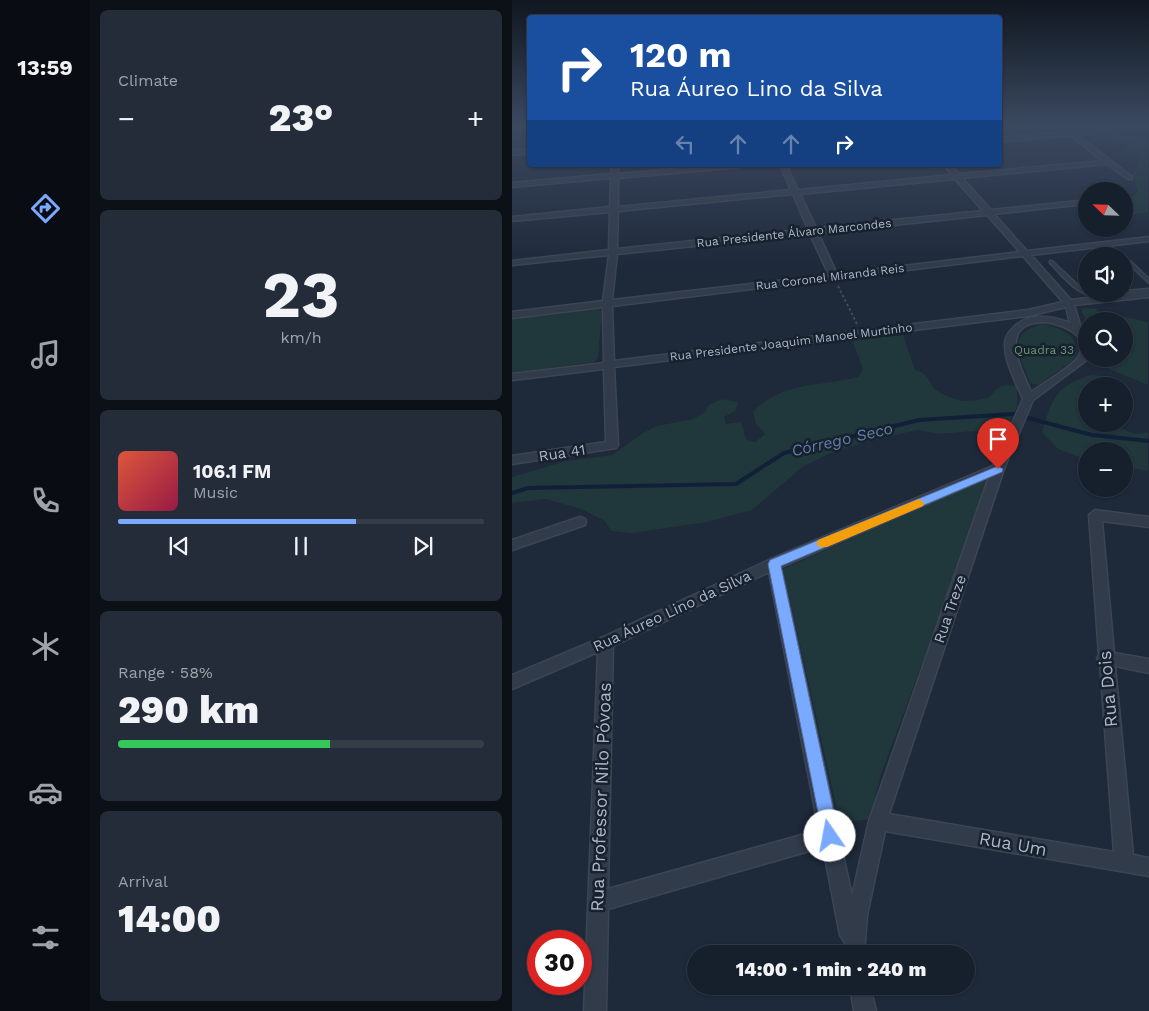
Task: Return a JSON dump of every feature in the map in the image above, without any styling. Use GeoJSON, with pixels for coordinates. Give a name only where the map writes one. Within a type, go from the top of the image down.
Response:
{"type":"FeatureCollection","features":[{"type":"Feature","properties":{"kind":"street"},"geometry":{"type":"LineString","coordinates":[[609,364],[607,304],[613,253],[614,171]]}},
{"type":"Feature","properties":{"kind":"street"},"geometry":{"type":"LineString","coordinates":[[512,185],[670,171]]}},
{"type":"Feature","properties":{"kind":"street"},"geometry":{"type":"LineString","coordinates":[[786,171],[834,277]]}},
{"type":"Feature","properties":{"kind":"street"},"geometry":{"type":"LineString","coordinates":[[952,171],[1024,254],[1070,303],[1077,328]]}},
{"type":"Feature","properties":{"kind":"street"},"geometry":{"type":"LineString","coordinates":[[512,219],[1022,171]]}},
{"type":"Feature","properties":{"kind":"street"},"geometry":{"type":"LineString","coordinates":[[1121,171],[1130,178]]}},
{"type":"Feature","properties":{"kind":"street","name":"Rua Presidente Álvaro Marcondes"},"geometry":{"type":"LineString","coordinates":[[512,264],[1076,203]]}},
{"type":"Feature","properties":{"kind":"street","name":"Rua Coronel Miranda Reis"},"geometry":{"type":"LineString","coordinates":[[512,315],[1148,239]]}},
{"type":"Feature","properties":{"kind":"street","name":"Rua Presidente Joaquim Manoel Murtinho"},"geometry":{"type":"LineString","coordinates":[[512,377],[862,334],[1030,316],[1070,303],[1148,294]]}},
{"type":"Feature","properties":{"kind":"street"},"geometry":{"type":"LineString","coordinates":[[1077,328],[1049,319],[1030,316],[1011,336],[1010,347],[1028,402],[1078,363]]}},
{"type":"Feature","properties":{"kind":"street","name":"Rua 41"},"geometry":{"type":"LineString","coordinates":[[512,460],[612,445],[609,364]]}},
{"type":"Feature","properties":{"kind":"street","name":"Rua Treze"},"geometry":{"type":"LineString","coordinates":[[854,945],[864,877],[878,822],[998,469],[1028,402]]}},
{"type":"Feature","properties":{"kind":"street","name":"Rua Áureo Lino da Silva"},"geometry":{"type":"LineString","coordinates":[[512,682],[606,642],[774,564],[998,469]]}},
{"type":"Feature","properties":{"kind":"street","name":"Rua Dois"},"geometry":{"type":"LineString","coordinates":[[1124,863],[1094,515],[1148,522]]}},
{"type":"Feature","properties":{"kind":"street"},"geometry":{"type":"LineString","coordinates":[[512,545],[580,522]]}},
{"type":"Feature","properties":{"kind":"street"},"geometry":{"type":"LineString","coordinates":[[774,564],[852,945]]}},
{"type":"Feature","properties":{"kind":"street","name":"Rua Professor Nilo Póvoas"},"geometry":{"type":"LineString","coordinates":[[595,1011],[606,642]]}},
{"type":"Feature","properties":{"kind":"street"},"geometry":{"type":"LineString","coordinates":[[1105,658],[1148,666]]}},
{"type":"Feature","properties":{"kind":"street","name":"Rua Um"},"geometry":{"type":"LineString","coordinates":[[878,822],[1148,867]]}},
{"type":"Feature","properties":{"kind":"street"},"geometry":{"type":"LineString","coordinates":[[598,902],[830,836]]}},
{"type":"Feature","properties":{"kind":"street"},"geometry":{"type":"LineString","coordinates":[[861,995],[864,1011]]}},
{"type":"Feature","properties":{"kind":"lane"},"geometry":{"type":"LineString","coordinates":[[1051,262],[1078,288]]}},
{"type":"Feature","properties":{"kind":"lane"},"geometry":{"type":"LineString","coordinates":[[1133,266],[1148,282]]}},
{"type":"Feature","properties":{"kind":"lane"},"geometry":{"type":"LineString","coordinates":[[1133,291],[1148,290]]}},
{"type":"Feature","properties":{"kind":"path"},"geometry":{"type":"LineString","coordinates":[[834,277],[862,334]]}},
{"type":"Feature","properties":{"kind":"green space"},"geometry":{"type":"Polygon","coordinates":[[[1135,171],[1148,171],[1148,212],[1133,215],[1133,196],[1138,191],[1132,174],[1135,171]]]}},
{"type":"Feature","properties":{"kind":"green space"},"geometry":{"type":"Polygon","coordinates":[[[597,309],[602,311],[598,358],[594,362],[512,373],[512,318],[597,309]]]}},
{"type":"Feature","properties":{"kind":"green space"},"geometry":{"type":"Polygon","coordinates":[[[1081,309],[1096,309],[1100,312],[1082,312],[1081,309]]]}},
{"type":"Feature","properties":{"kind":"green space"},"geometry":{"type":"Polygon","coordinates":[[[1133,319],[1148,322],[1148,385],[1133,379],[1133,377],[1109,369],[1109,367],[1133,367],[1133,319]]]}},
{"type":"Feature","properties":{"kind":"green space","name":"Quadra 33"},"geometry":{"type":"Polygon","coordinates":[[[1042,324],[1066,332],[1073,340],[1077,353],[1072,361],[1038,385],[1030,383],[1019,355],[1018,347],[1019,340],[1023,334],[1042,324]]]}},
{"type":"Feature","properties":{"kind":"green space"},"geometry":{"type":"Polygon","coordinates":[[[903,335],[915,370],[924,374],[936,390],[949,397],[966,401],[977,400],[990,397],[1001,386],[1017,386],[1017,407],[1006,428],[941,434],[917,430],[862,443],[829,454],[804,466],[752,510],[707,522],[632,533],[611,531],[605,521],[581,509],[546,499],[512,503],[512,477],[566,461],[612,455],[643,433],[657,426],[693,419],[705,412],[709,405],[722,399],[738,402],[735,411],[724,417],[726,424],[741,422],[746,439],[755,442],[765,434],[756,424],[753,411],[765,401],[777,394],[803,386],[858,377],[863,369],[852,340],[903,335]]]}},
{"type":"Feature","properties":{"kind":"green space"},"geometry":{"type":"Polygon","coordinates":[[[1091,375],[1106,377],[1085,377],[1091,375]]]}},
{"type":"Feature","properties":{"kind":"green space"},"geometry":{"type":"Polygon","coordinates":[[[1078,380],[1078,432],[1129,432],[1140,434],[1148,432],[1148,471],[1133,468],[1133,442],[1078,442],[1078,457],[1058,449],[1042,432],[1052,402],[1062,389],[1078,380]]]}},
{"type":"Feature","properties":{"kind":"green space"},"geometry":{"type":"Polygon","coordinates":[[[990,480],[879,780],[871,819],[840,823],[783,569],[981,481],[990,480]]]}},
{"type":"Feature","properties":{"kind":"waterway","name":"Córrego Seco"},"geometry":{"type":"LineString","coordinates":[[512,493],[528,488],[736,484],[784,453],[919,420],[1013,414],[1092,435],[1149,441]]}},
{"type":"Feature","properties":{"kind":"slow traffic"},"geometry":{"type":"LineString","coordinates":[[823,543],[919,503]]}},
{"type":"Feature","properties":{"kind":"route"},"geometry":{"type":"LineString","coordinates":[[830,836],[774,564],[998,469]]}}]}
